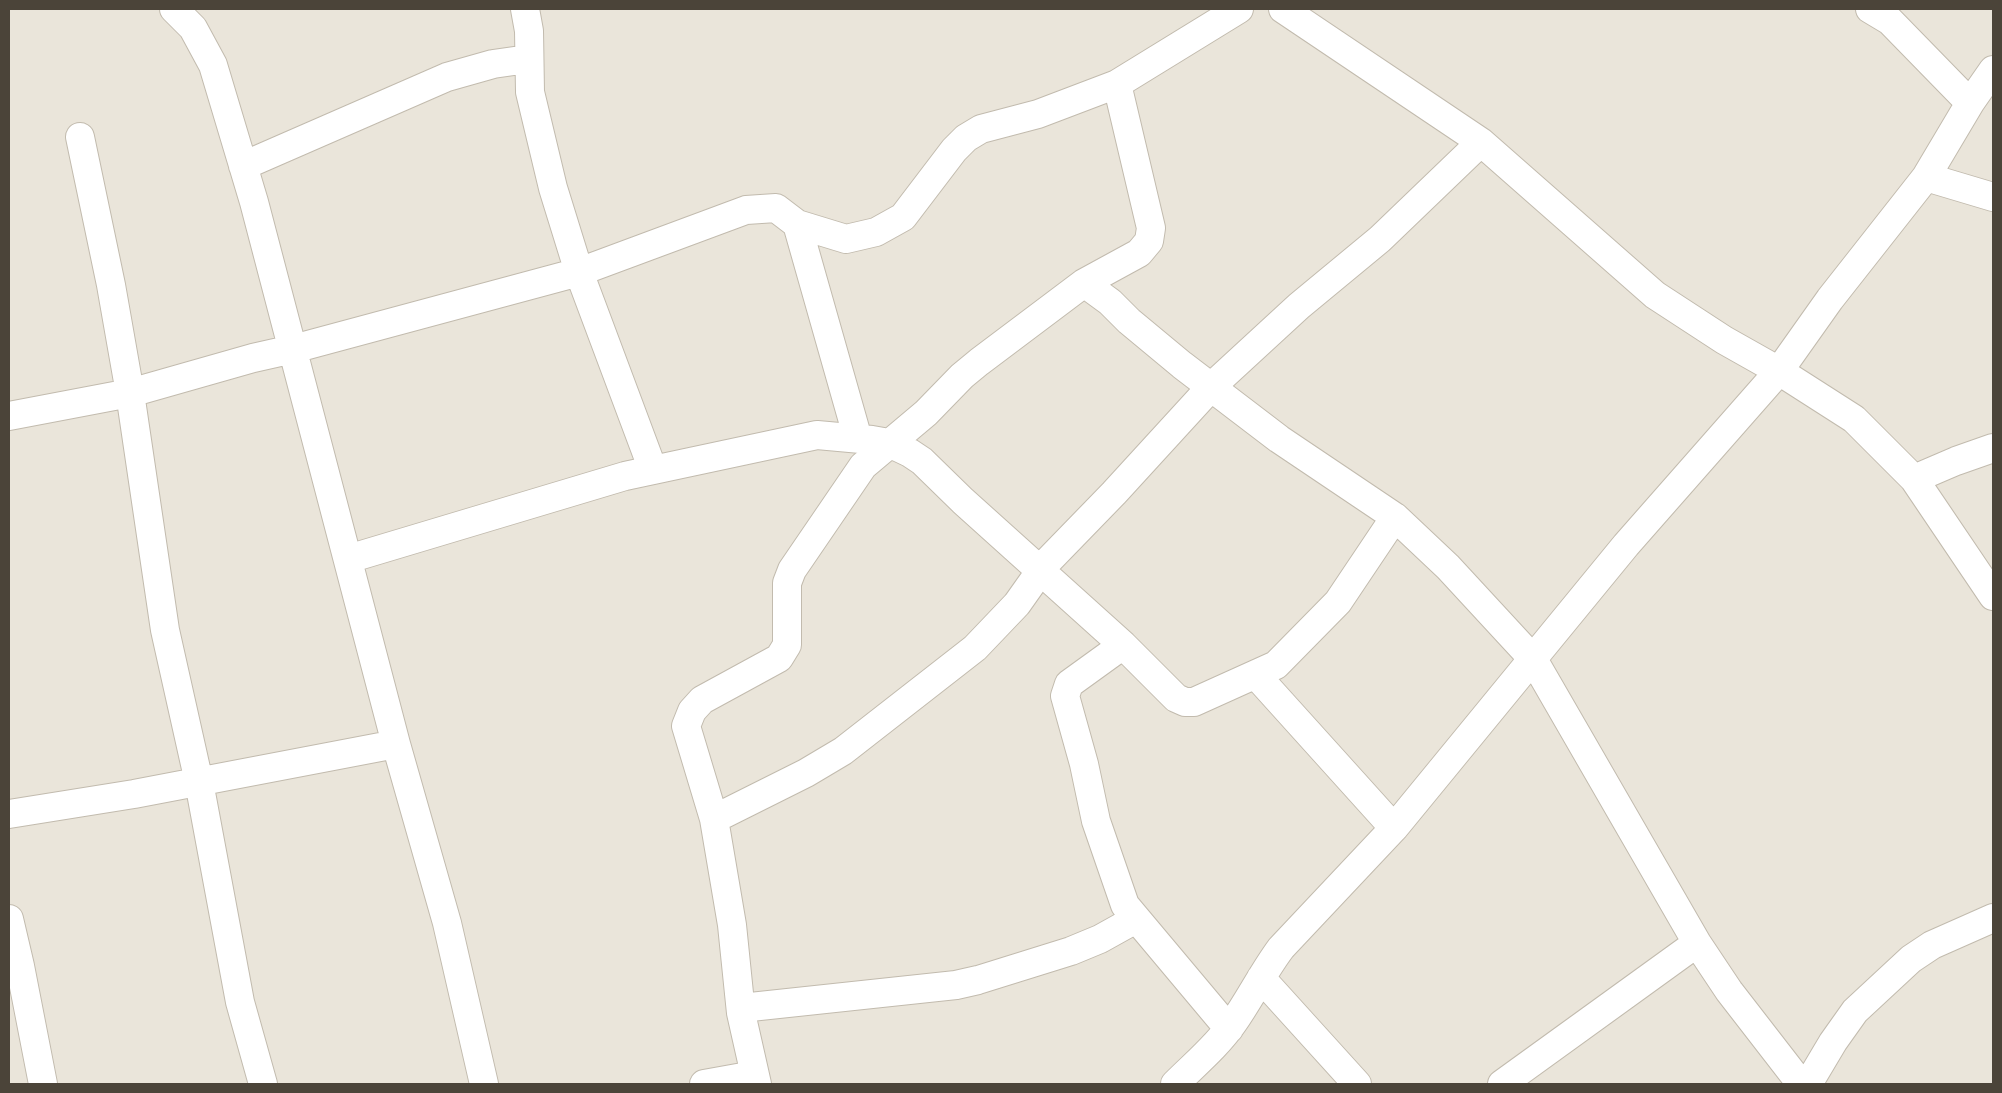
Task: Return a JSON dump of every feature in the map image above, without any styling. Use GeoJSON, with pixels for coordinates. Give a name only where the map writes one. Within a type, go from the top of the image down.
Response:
{"type":"FeatureCollection","features":[{"type":"Feature","properties":{"kind":"street"},"geometry":{"type":"LineString","coordinates":[[174,9],[194,28],[213,65],[243,166],[293,349],[396,744],[447,923],[484,1084]]}},
{"type":"Feature","properties":{"kind":"street"},"geometry":{"type":"LineString","coordinates":[[525,9],[529,31],[530,92],[553,188],[579,272],[653,470]]}},
{"type":"Feature","properties":{"kind":"street"},"geometry":{"type":"LineString","coordinates":[[9,416],[130,393],[253,358],[293,349],[579,272],[746,210],[776,208],[796,224],[846,239],[876,232],[903,217],[954,150],[966,138],[981,129],[1038,114],[1116,84],[1240,9]]}},
{"type":"Feature","properties":{"kind":"street"},"geometry":{"type":"LineString","coordinates":[[1284,9],[1481,142],[1655,295],[1724,340],[1779,371],[1854,419],[1914,479],[1993,596]]}},
{"type":"Feature","properties":{"kind":"street"},"geometry":{"type":"LineString","coordinates":[[1870,9],[1890,21],[1970,103]]}},
{"type":"Feature","properties":{"kind":"street"},"geometry":{"type":"LineString","coordinates":[[243,166],[447,77],[493,64],[528,59]]}},
{"type":"Feature","properties":{"kind":"street"},"geometry":{"type":"LineString","coordinates":[[1175,1084],[1213,1047],[1229,1028],[1281,948],[1394,828],[1626,545],[1779,371],[1830,298],[1926,177],[1970,103],[1993,70]]}},
{"type":"Feature","properties":{"kind":"street"},"geometry":{"type":"LineString","coordinates":[[704,1084],[756,1080],[741,1008],[732,925],[714,819],[686,726],[692,711],[702,700],[779,658],[787,645],[787,583],[792,570],[863,466],[926,413],[967,371],[1084,283],[1139,252],[1149,241],[1151,228],[1116,84]]}},
{"type":"Feature","properties":{"kind":"street"},"geometry":{"type":"LineString","coordinates":[[80,137],[111,286],[130,393],[164,630],[199,782],[240,1002],[263,1084]]}},
{"type":"Feature","properties":{"kind":"street"},"geometry":{"type":"LineString","coordinates":[[714,819],[806,773],[843,751],[975,648],[1017,604],[1046,563],[1114,493],[1210,387],[1299,306],[1380,239],[1481,142]]}},
{"type":"Feature","properties":{"kind":"street"},"geometry":{"type":"LineString","coordinates":[[1926,177],[1993,197]]}},
{"type":"Feature","properties":{"kind":"street"},"geometry":{"type":"LineString","coordinates":[[796,224],[858,440]]}},
{"type":"Feature","properties":{"kind":"street"},"geometry":{"type":"LineString","coordinates":[[1084,283],[1110,302],[1129,321],[1210,387],[1279,439],[1395,517],[1448,567],[1533,659],[1697,943],[1729,991],[1801,1084]]}},
{"type":"Feature","properties":{"kind":"street"},"geometry":{"type":"LineString","coordinates":[[348,559],[625,476],[795,439],[817,436],[889,444],[910,453],[922,461],[963,502],[1123,645],[1176,698],[1185,702],[1194,702],[1276,665],[1338,602],[1395,517]]}},
{"type":"Feature","properties":{"kind":"street"},"geometry":{"type":"LineString","coordinates":[[1914,479],[1993,448]]}},
{"type":"Feature","properties":{"kind":"street"},"geometry":{"type":"LineString","coordinates":[[1123,645],[1068,684],[1065,696],[1084,764],[1096,821],[1125,905],[1229,1028]]}},
{"type":"Feature","properties":{"kind":"street"},"geometry":{"type":"LineString","coordinates":[[1256,675],[1394,828]]}},
{"type":"Feature","properties":{"kind":"street"},"geometry":{"type":"LineString","coordinates":[[9,814],[134,794],[396,744]]}},
{"type":"Feature","properties":{"kind":"street"},"geometry":{"type":"LineString","coordinates":[[1808,1084],[1833,1042],[1856,1011],[1911,959],[1932,945],[1993,918]]}},
{"type":"Feature","properties":{"kind":"street"},"geometry":{"type":"LineString","coordinates":[[9,919],[43,1084]]}},
{"type":"Feature","properties":{"kind":"street"},"geometry":{"type":"LineString","coordinates":[[741,1008],[956,985],[1071,951],[1100,939],[1136,919]]}},
{"type":"Feature","properties":{"kind":"street"},"geometry":{"type":"LineString","coordinates":[[1502,1084],[1697,943]]}},
{"type":"Feature","properties":{"kind":"street"},"geometry":{"type":"LineString","coordinates":[[1262,978],[1357,1084]]}},
{"type":"Feature","properties":{"kind":"shaded area"},"geometry":{"type":"Polygon","coordinates":[[[9,9],[1993,9],[1993,1084],[9,1084],[9,9]]]}}]}
